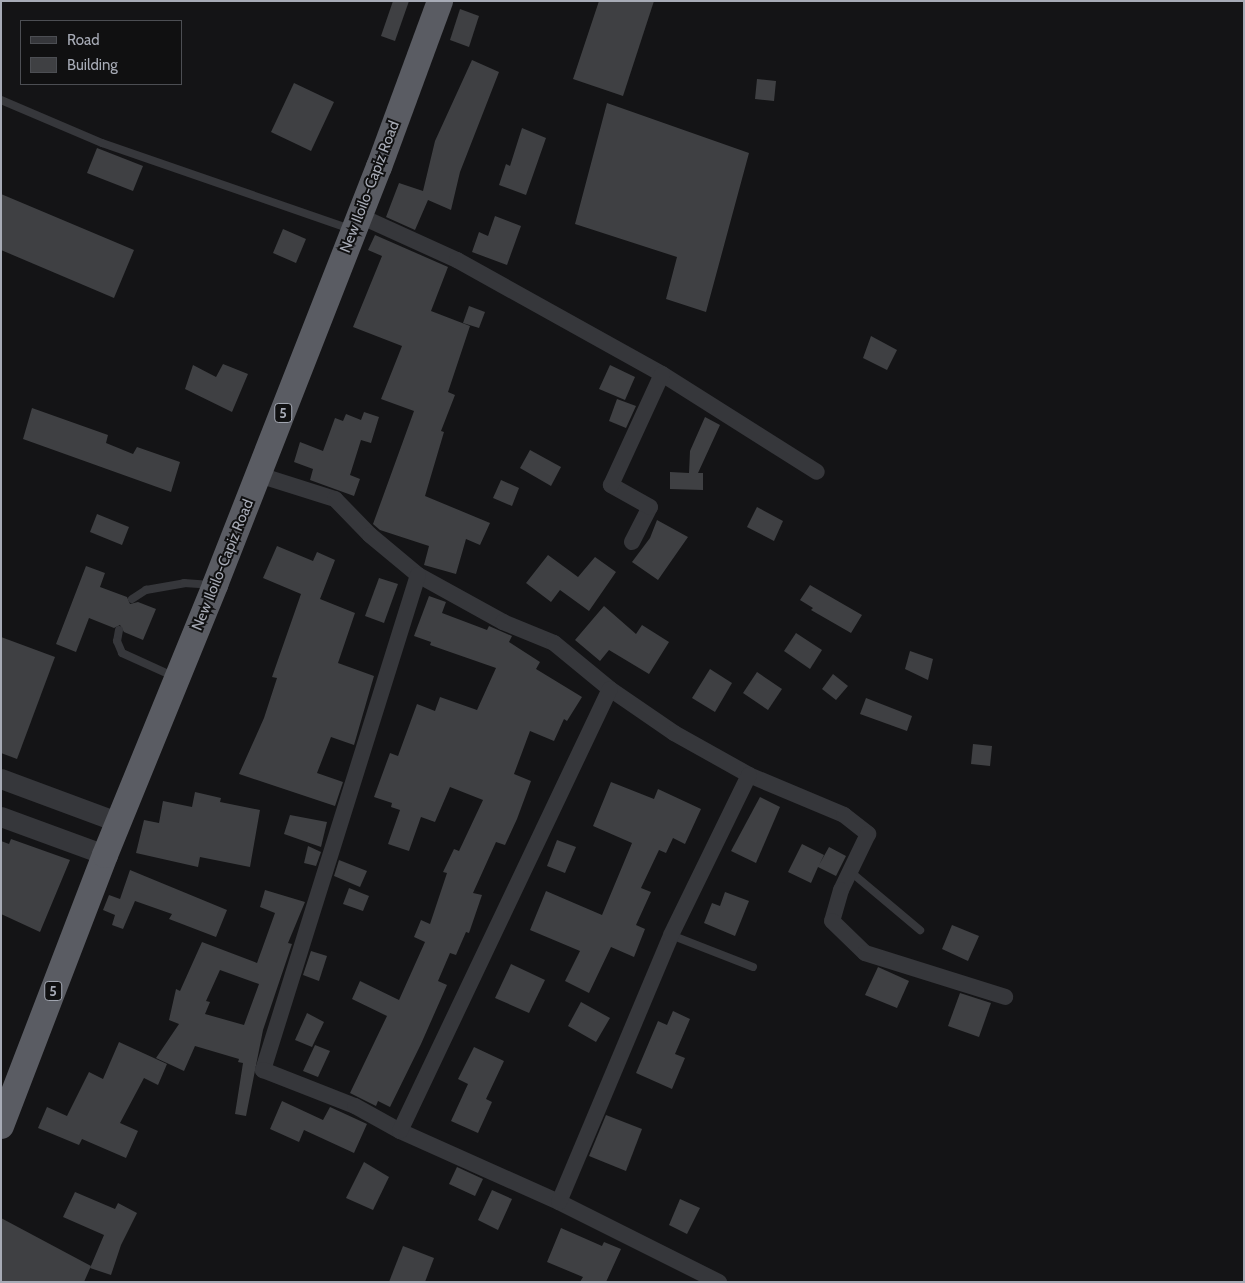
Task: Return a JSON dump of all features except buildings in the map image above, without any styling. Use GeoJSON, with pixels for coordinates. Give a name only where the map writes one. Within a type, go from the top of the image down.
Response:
{"type":"FeatureCollection","features":[{"type":"Feature","properties":{"kind":"highway","name":"New Iloilo-Capiz Road"},"geometry":{"type":"LineString","coordinates":[[1,1126],[105,855],[120,823],[259,475],[357,223],[440,1]]}},
{"type":"Feature","properties":{"kind":"street"},"geometry":{"type":"LineString","coordinates":[[357,223],[457,260],[662,374],[817,472]]}},
{"type":"Feature","properties":{"kind":"street"},"geometry":{"type":"LineString","coordinates":[[632,542],[650,508],[611,485],[662,374]]}},
{"type":"Feature","properties":{"kind":"street"},"geometry":{"type":"LineString","coordinates":[[259,475],[336,499],[370,535],[418,575],[503,622],[554,643],[610,689],[674,733],[749,775],[844,815],[868,834],[852,873],[841,890],[832,921],[865,952],[1005,997]]}},
{"type":"Feature","properties":{"kind":"street"},"geometry":{"type":"LineString","coordinates":[[418,575],[262,1070],[355,1106],[400,1132],[559,1202],[719,1282]]}},
{"type":"Feature","properties":{"kind":"street"},"geometry":{"type":"LineString","coordinates":[[400,1132],[610,689]]}},
{"type":"Feature","properties":{"kind":"street"},"geometry":{"type":"LineString","coordinates":[[559,1202],[671,935],[749,775]]}},
{"type":"Feature","properties":{"kind":"street"},"geometry":{"type":"LineString","coordinates":[[1,779],[120,823]]}},
{"type":"Feature","properties":{"kind":"street"},"geometry":{"type":"LineString","coordinates":[[1,817],[105,855]]}},
{"type":"Feature","properties":{"kind":"lane"},"geometry":{"type":"LineString","coordinates":[[1,100],[102,143],[357,223]]}},
{"type":"Feature","properties":{"kind":"lane"},"geometry":{"type":"LineString","coordinates":[[132,599],[146,590],[184,583],[215,585]]}},
{"type":"Feature","properties":{"kind":"lane"},"geometry":{"type":"LineString","coordinates":[[119,630],[117,641],[122,653],[178,678]]}},
{"type":"Feature","properties":{"kind":"lane"},"geometry":{"type":"LineString","coordinates":[[852,873],[920,930]]}},
{"type":"Feature","properties":{"kind":"lane"},"geometry":{"type":"LineString","coordinates":[[671,935],[753,967]]}}]}
